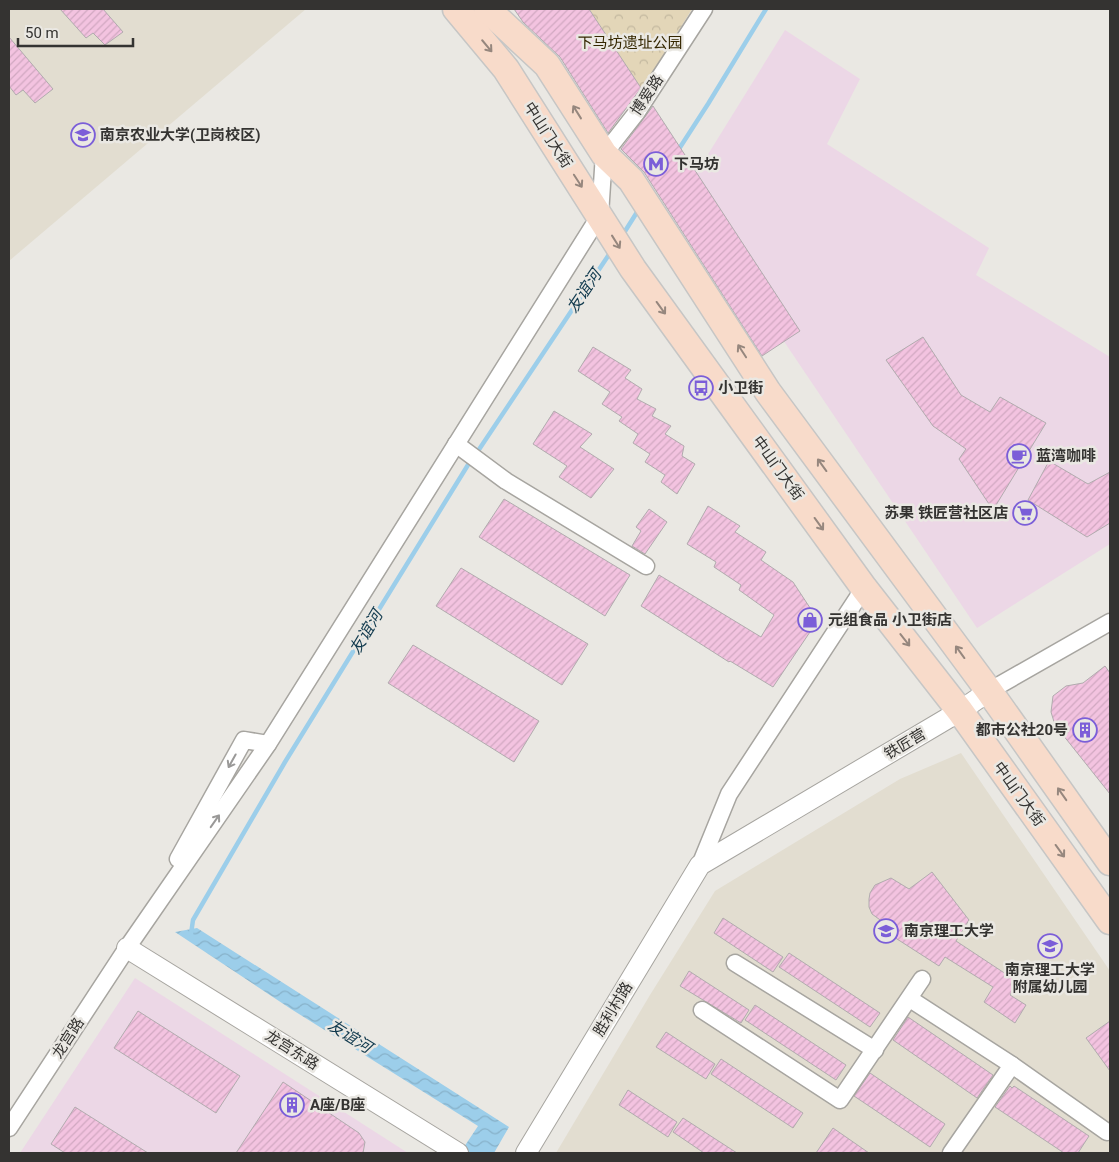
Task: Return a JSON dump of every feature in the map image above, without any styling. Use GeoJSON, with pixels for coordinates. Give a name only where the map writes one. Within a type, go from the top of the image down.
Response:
{"type":"FeatureCollection","features":[{"type":"Feature","properties":{"kind":"main road","name":"中山门大街"},"geometry":{"type":"LineString","coordinates":[[456,9],[506,69],[633,269],[864,588],[960,711],[1110,921]]}},
{"type":"Feature","properties":{"kind":"main road"},"geometry":{"type":"LineString","coordinates":[[487,9],[547,65],[604,154],[630,180],[768,392],[989,691],[1110,862]]}},
{"type":"Feature","properties":{"kind":"street","name":"博爱路"},"geometry":{"type":"LineString","coordinates":[[604,154],[637,112],[704,9]]}},
{"type":"Feature","properties":{"kind":"street"},"geometry":{"type":"LineString","coordinates":[[128,948],[268,744],[460,447],[600,215],[604,154]]}},
{"type":"Feature","properties":{"kind":"street"},"geometry":{"type":"LineString","coordinates":[[460,447],[506,480],[646,566]]}},
{"type":"Feature","properties":{"kind":"street"},"geometry":{"type":"LineString","coordinates":[[700,865],[729,794],[864,588]]}},
{"type":"Feature","properties":{"kind":"street","name":"铁匠营"},"geometry":{"type":"LineString","coordinates":[[700,865],[960,711],[989,691],[1110,622]]}},
{"type":"Feature","properties":{"kind":"street"},"geometry":{"type":"LineString","coordinates":[[128,948],[244,740],[268,744]]}},
{"type":"Feature","properties":{"kind":"street","name":"胜利村路"},"geometry":{"type":"LineString","coordinates":[[526,1153],[700,865]]}},
{"type":"Feature","properties":{"kind":"street","name":"龙宫路"},"geometry":{"type":"LineString","coordinates":[[9,1128],[128,948]]}},
{"type":"Feature","properties":{"kind":"street","name":"龙宫东路"},"geometry":{"type":"LineString","coordinates":[[128,948],[457,1153]]}},
{"type":"Feature","properties":{"kind":"street"},"geometry":{"type":"LineString","coordinates":[[735,963],[875,1050]]}},
{"type":"Feature","properties":{"kind":"street"},"geometry":{"type":"LineString","coordinates":[[702,1010],[840,1100],[922,979]]}},
{"type":"Feature","properties":{"kind":"street"},"geometry":{"type":"LineString","coordinates":[[910,999],[1012,1065],[1107,1132]]}},
{"type":"Feature","properties":{"kind":"street"},"geometry":{"type":"LineString","coordinates":[[951,1153],[1012,1065]]}},
{"type":"Feature","properties":{"kind":"shaded area","name":"南京农业大学(卫岗校区)"},"geometry":{"type":"Polygon","coordinates":[[[9,9],[306,9],[9,261],[9,9]]]}},
{"type":"Feature","properties":{"kind":"shaded area"},"geometry":{"type":"Polygon","coordinates":[[[785,30],[860,79],[827,144],[989,248],[976,275],[1110,357],[1110,544],[977,628],[684,193],[785,30]]]}},
{"type":"Feature","properties":{"kind":"shaded area","name":"南京理工大学"},"geometry":{"type":"Polygon","coordinates":[[[961,753],[1110,971],[1110,1153],[556,1153],[650,995],[715,891],[900,779],[961,753]]]}},
{"type":"Feature","properties":{"kind":"shaded area"},"geometry":{"type":"Polygon","coordinates":[[[135,978],[408,1153],[20,1153],[135,978]]]}},
{"type":"Feature","properties":{"kind":"green space","name":"下马坊遗址公园"},"geometry":{"type":"Polygon","coordinates":[[[548,9],[692,9],[649,79],[627,101],[569,23],[548,9]]]}},
{"type":"Feature","properties":{"kind":"water"},"geometry":{"type":"Polygon","coordinates":[[[197,928],[509,1127],[494,1153],[460,1153],[478,1126],[291,1009],[175,932],[197,928]]]}},
{"type":"Feature","properties":{"kind":"building"},"geometry":{"type":"Polygon","coordinates":[[[60,9],[103,9],[123,32],[105,45],[93,33],[86,38],[60,9]]]}},
{"type":"Feature","properties":{"kind":"building"},"geometry":{"type":"Polygon","coordinates":[[[514,9],[589,9],[641,88],[608,133],[560,57],[523,22],[514,9]]]}},
{"type":"Feature","properties":{"kind":"building"},"geometry":{"type":"Polygon","coordinates":[[[9,37],[53,89],[35,103],[23,90],[16,95],[9,86],[9,37]]]}},
{"type":"Feature","properties":{"kind":"building"},"geometry":{"type":"Polygon","coordinates":[[[653,106],[800,331],[762,356],[644,172],[621,149],[653,106]]]}},
{"type":"Feature","properties":{"kind":"building"},"geometry":{"type":"Polygon","coordinates":[[[923,337],[961,395],[990,412],[1000,397],[1046,423],[993,510],[959,459],[966,449],[933,426],[886,360],[923,337]]]}},
{"type":"Feature","properties":{"kind":"building"},"geometry":{"type":"Polygon","coordinates":[[[593,347],[631,370],[625,378],[642,389],[637,399],[656,409],[652,416],[671,426],[665,434],[684,446],[682,456],[695,464],[677,494],[661,482],[665,475],[645,462],[650,454],[633,443],[638,434],[619,421],[622,417],[602,404],[610,392],[578,371],[593,347]]]}},
{"type":"Feature","properties":{"kind":"building"},"geometry":{"type":"Polygon","coordinates":[[[554,411],[592,434],[580,447],[614,469],[591,498],[559,477],[567,466],[533,444],[554,411]]]}},
{"type":"Feature","properties":{"kind":"building"},"geometry":{"type":"Polygon","coordinates":[[[1049,461],[1088,484],[1110,472],[1110,523],[1087,537],[1028,500],[1049,461]]]}},
{"type":"Feature","properties":{"kind":"building"},"geometry":{"type":"Polygon","coordinates":[[[504,499],[630,575],[605,616],[479,537],[504,499]]]}},
{"type":"Feature","properties":{"kind":"building"},"geometry":{"type":"Polygon","coordinates":[[[708,506],[740,526],[735,532],[766,552],[761,560],[793,582],[818,620],[773,687],[729,662],[641,606],[659,575],[761,637],[774,615],[739,590],[741,585],[714,567],[716,562],[687,544],[708,506]]]}},
{"type":"Feature","properties":{"kind":"building"},"geometry":{"type":"Polygon","coordinates":[[[649,509],[667,522],[645,554],[632,546],[641,531],[636,527],[649,509]]]}},
{"type":"Feature","properties":{"kind":"building"},"geometry":{"type":"Polygon","coordinates":[[[461,568],[588,644],[562,685],[436,606],[461,568]]]}},
{"type":"Feature","properties":{"kind":"building"},"geometry":{"type":"Polygon","coordinates":[[[413,645],[539,721],[514,762],[388,683],[413,645]]]}},
{"type":"Feature","properties":{"kind":"building","name":"都市公社20号"},"geometry":{"type":"Polygon","coordinates":[[[1105,666],[1110,673],[1110,794],[1055,725],[1051,712],[1053,696],[1066,686],[1083,683],[1105,666]]]}},
{"type":"Feature","properties":{"kind":"building"},"geometry":{"type":"Polygon","coordinates":[[[932,872],[969,920],[956,941],[1018,982],[1010,995],[1026,1005],[1015,1023],[984,1002],[993,987],[945,957],[939,966],[883,930],[887,925],[872,914],[869,907],[869,899],[875,885],[891,878],[909,889],[932,872]]]}},
{"type":"Feature","properties":{"kind":"building"},"geometry":{"type":"Polygon","coordinates":[[[723,918],[783,957],[773,972],[714,933],[723,918]]]}},
{"type":"Feature","properties":{"kind":"building"},"geometry":{"type":"Polygon","coordinates":[[[789,953],[880,1013],[870,1027],[779,967],[789,953]]]}},
{"type":"Feature","properties":{"kind":"building"},"geometry":{"type":"Polygon","coordinates":[[[689,971],[749,1010],[741,1023],[680,986],[689,971]]]}},
{"type":"Feature","properties":{"kind":"building"},"geometry":{"type":"Polygon","coordinates":[[[755,1005],[846,1065],[836,1080],[745,1020],[755,1005]]]}},
{"type":"Feature","properties":{"kind":"building"},"geometry":{"type":"Polygon","coordinates":[[[138,1011],[240,1076],[216,1113],[114,1048],[138,1011]]]}},
{"type":"Feature","properties":{"kind":"building"},"geometry":{"type":"Polygon","coordinates":[[[908,1017],[993,1075],[977,1098],[893,1040],[908,1017]]]}},
{"type":"Feature","properties":{"kind":"building"},"geometry":{"type":"Polygon","coordinates":[[[1110,1021],[1110,1071],[1086,1038],[1110,1021]]]}},
{"type":"Feature","properties":{"kind":"building"},"geometry":{"type":"Polygon","coordinates":[[[666,1032],[715,1064],[706,1079],[656,1047],[666,1032]]]}},
{"type":"Feature","properties":{"kind":"building"},"geometry":{"type":"Polygon","coordinates":[[[721,1059],[803,1113],[793,1128],[711,1074],[721,1059]]]}},
{"type":"Feature","properties":{"kind":"building"},"geometry":{"type":"Polygon","coordinates":[[[870,1073],[945,1124],[930,1147],[854,1096],[870,1073]]]}},
{"type":"Feature","properties":{"kind":"building","name":"A座/B座"},"geometry":{"type":"Polygon","coordinates":[[[283,1082],[359,1133],[365,1142],[363,1153],[236,1153],[283,1082]]]}},
{"type":"Feature","properties":{"kind":"building"},"geometry":{"type":"Polygon","coordinates":[[[1010,1086],[1012,1088],[1014,1086],[1089,1136],[1078,1153],[1064,1153],[995,1107],[1010,1086]]]}},
{"type":"Feature","properties":{"kind":"building"},"geometry":{"type":"Polygon","coordinates":[[[628,1090],[677,1122],[668,1137],[619,1105],[628,1090]]]}},
{"type":"Feature","properties":{"kind":"building"},"geometry":{"type":"Polygon","coordinates":[[[75,1107],[148,1153],[65,1153],[51,1144],[75,1107]]]}},
{"type":"Feature","properties":{"kind":"building"},"geometry":{"type":"Polygon","coordinates":[[[683,1118],[737,1153],[704,1153],[673,1132],[683,1118]]]}},
{"type":"Feature","properties":{"kind":"building"},"geometry":{"type":"Polygon","coordinates":[[[833,1128],[869,1153],[816,1153],[833,1128]]]}},
{"type":"Feature","properties":{"kind":"waterway","name":"友谊河"},"geometry":{"type":"LineString","coordinates":[[677,152],[766,9]]}},
{"type":"Feature","properties":{"kind":"waterway","name":"友谊河"},"geometry":{"type":"LineString","coordinates":[[622,236],[639,209]]}},
{"type":"Feature","properties":{"kind":"waterway","name":"友谊河"},"geometry":{"type":"LineString","coordinates":[[476,454],[612,250]]}},
{"type":"Feature","properties":{"kind":"waterway","name":"友谊河"},"geometry":{"type":"LineString","coordinates":[[191,934],[193,920],[285,762],[471,460]]}},
{"type":"Feature","properties":{"kind":"place","name":"南京农业大学(卫岗校区)"},"geometry":{"type":"Point","coordinates":[83,135]}},
{"type":"Feature","properties":{"kind":"place","name":"下马坊"},"geometry":{"type":"Point","coordinates":[656,164]}},
{"type":"Feature","properties":{"kind":"place","name":"小卫街"},"geometry":{"type":"Point","coordinates":[701,388]}},
{"type":"Feature","properties":{"kind":"place","name":"蓝湾咖啡"},"geometry":{"type":"Point","coordinates":[1019,456]}},
{"type":"Feature","properties":{"kind":"place","name":"苏果 铁匠营社区店"},"geometry":{"type":"Point","coordinates":[1025,513]}},
{"type":"Feature","properties":{"kind":"place","name":"元组食品 小卫街店"},"geometry":{"type":"Point","coordinates":[810,620]}},
{"type":"Feature","properties":{"kind":"place","name":"都市公社20号"},"geometry":{"type":"Point","coordinates":[1085,730]}},
{"type":"Feature","properties":{"kind":"place","name":"南京理工大学"},"geometry":{"type":"Point","coordinates":[886,931]}},
{"type":"Feature","properties":{"kind":"place","name":"南京理工大学 附属幼儿园"},"geometry":{"type":"Point","coordinates":[1050,946]}},
{"type":"Feature","properties":{"kind":"place","name":"A座/B座"},"geometry":{"type":"Point","coordinates":[292,1105]}}]}
